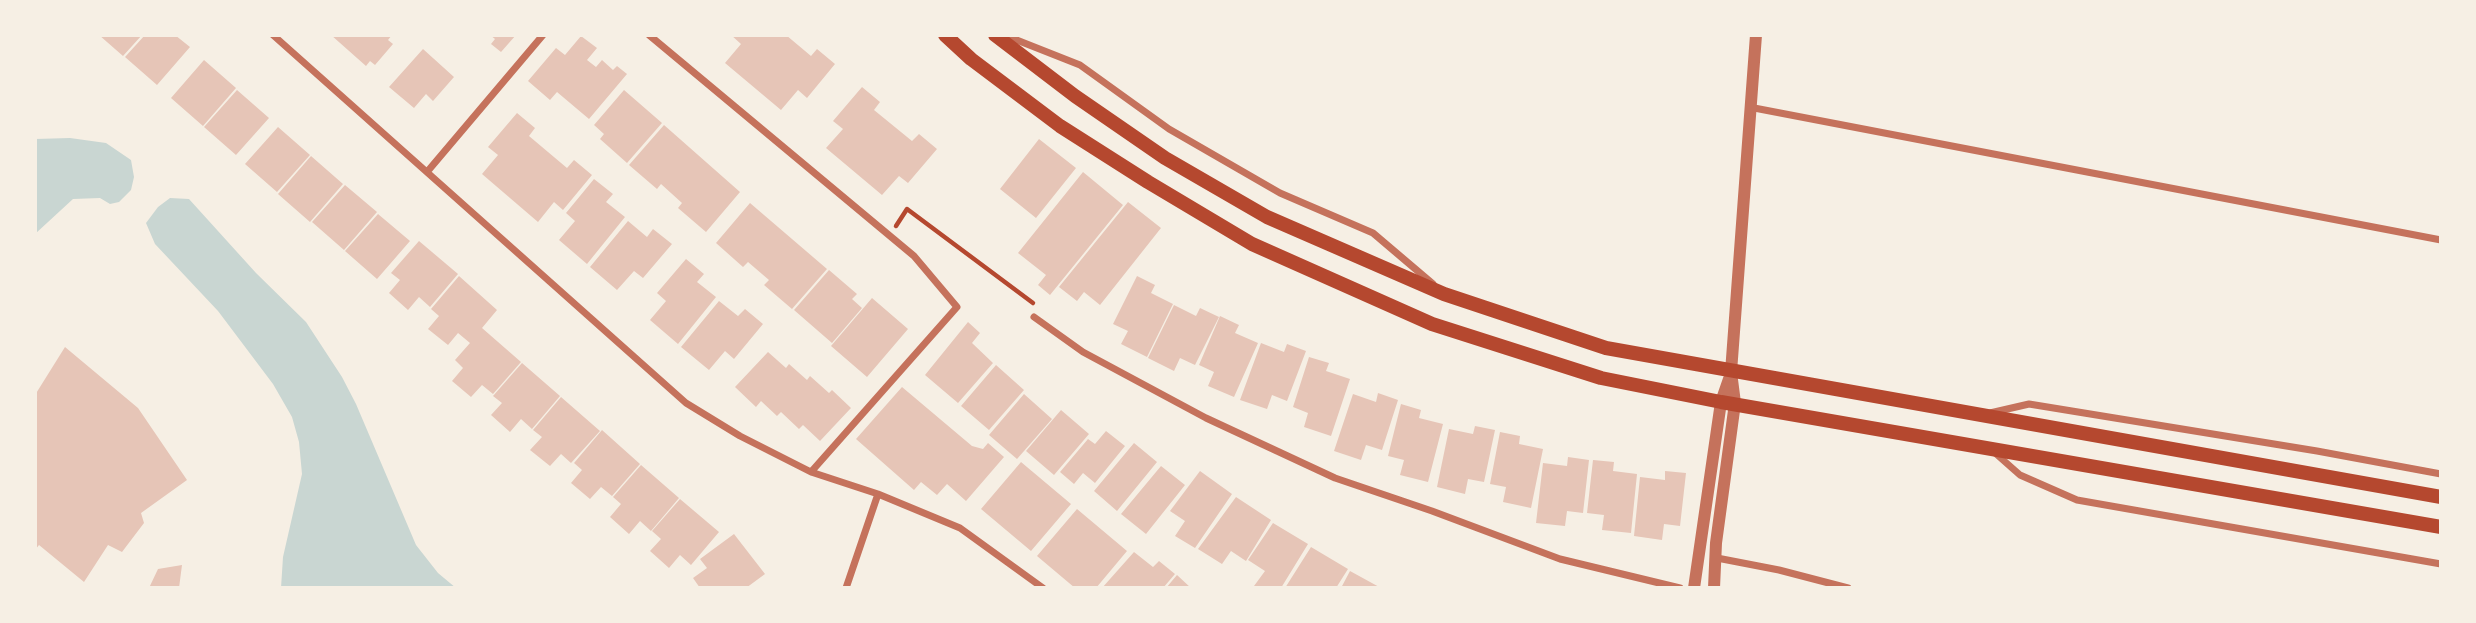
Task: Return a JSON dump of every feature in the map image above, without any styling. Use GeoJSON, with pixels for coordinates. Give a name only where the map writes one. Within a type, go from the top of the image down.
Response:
{"type":"FeatureCollection","features":[{"type":"Feature","properties":{"kind":"main road"},"geometry":{"type":"LineString","coordinates":[[945,35],[971,59],[1060,126],[1252,244],[1432,324],[1601,378],[1991,450],[2441,527]]}},
{"type":"Feature","properties":{"kind":"main road"},"geometry":{"type":"LineString","coordinates":[[995,35],[1075,96],[1166,159],[1267,217],[1444,294],[1606,348],[2441,497]]}},
{"type":"Feature","properties":{"kind":"street"},"geometry":{"type":"LineString","coordinates":[[273,35],[686,403],[740,436],[811,472],[878,494],[960,528],[1043,588]]}},
{"type":"Feature","properties":{"kind":"street"},"geometry":{"type":"LineString","coordinates":[[427,172],[543,35]]}},
{"type":"Feature","properties":{"kind":"street"},"geometry":{"type":"LineString","coordinates":[[649,35],[914,256],[957,307],[811,472]]}},
{"type":"Feature","properties":{"kind":"street"},"geometry":{"type":"LineString","coordinates":[[1004,35],[1080,65],[1169,130],[1280,193],[1373,233],[1444,294]]}},
{"type":"Feature","properties":{"kind":"street"},"geometry":{"type":"LineString","coordinates":[[1714,588],[1756,35]]}},
{"type":"Feature","properties":{"kind":"street"},"geometry":{"type":"LineString","coordinates":[[1749,107],[2441,240]]}},
{"type":"Feature","properties":{"kind":"street"},"geometry":{"type":"LineString","coordinates":[[1034,317],[1083,352],[1195,412],[1335,478],[1433,511],[1560,559],[1680,588]]}},
{"type":"Feature","properties":{"kind":"street"},"geometry":{"type":"LineString","coordinates":[[1694,588],[1728,403]]}},
{"type":"Feature","properties":{"kind":"street"},"geometry":{"type":"LineString","coordinates":[[1980,416],[2028,404],[2441,474]]}},
{"type":"Feature","properties":{"kind":"street"},"geometry":{"type":"LineString","coordinates":[[1991,450],[2020,475],[2077,500],[2441,564]]}},
{"type":"Feature","properties":{"kind":"street"},"geometry":{"type":"LineString","coordinates":[[846,588],[878,494]]}},
{"type":"Feature","properties":{"kind":"street"},"geometry":{"type":"LineString","coordinates":[[1717,558],[1779,570],[1848,588]]}},
{"type":"Feature","properties":{"kind":"path"},"geometry":{"type":"LineString","coordinates":[[890,235],[907,209],[1050,316],[1044,324]]}},
{"type":"Feature","properties":{"kind":"shaded area"},"geometry":{"type":"Polygon","coordinates":[[[70,138],[106,143],[131,160],[134,177],[131,190],[119,202],[110,204],[100,198],[73,199],[35,234],[35,139],[70,138]]]}},
{"type":"Feature","properties":{"kind":"shaded area"},"geometry":{"type":"Polygon","coordinates":[[[170,198],[189,199],[256,273],[306,322],[342,377],[356,404],[416,545],[438,573],[456,588],[281,588],[283,557],[302,474],[299,442],[292,417],[273,384],[218,311],[155,244],[146,223],[158,207],[170,198]]]}},
{"type":"Feature","properties":{"kind":"building"},"geometry":{"type":"Polygon","coordinates":[[[99,35],[142,35],[123,56],[99,35]]]}},
{"type":"Feature","properties":{"kind":"building"},"geometry":{"type":"Polygon","coordinates":[[[145,35],[175,35],[190,47],[157,85],[125,57],[145,35]]]}},
{"type":"Feature","properties":{"kind":"building"},"geometry":{"type":"Polygon","coordinates":[[[331,35],[392,35],[388,40],[393,44],[375,65],[370,61],[366,66],[331,35]]]}},
{"type":"Feature","properties":{"kind":"building"},"geometry":{"type":"Polygon","coordinates":[[[490,35],[516,35],[501,52],[491,44],[495,39],[490,35]]]}},
{"type":"Feature","properties":{"kind":"building"},"geometry":{"type":"Polygon","coordinates":[[[731,35],[786,35],[811,56],[817,49],[835,64],[807,98],[798,90],[781,110],[725,63],[741,44],[731,35]]]}},
{"type":"Feature","properties":{"kind":"building"},"geometry":{"type":"Polygon","coordinates":[[[581,36],[597,48],[587,60],[596,67],[602,60],[613,70],[617,66],[627,74],[589,119],[557,92],[550,100],[528,81],[556,48],[565,55],[581,36]]]}},
{"type":"Feature","properties":{"kind":"building"},"geometry":{"type":"Polygon","coordinates":[[[423,49],[454,77],[433,101],[426,94],[414,108],[389,87],[423,49]]]}},
{"type":"Feature","properties":{"kind":"building"},"geometry":{"type":"Polygon","coordinates":[[[204,60],[236,88],[203,126],[171,98],[204,60]]]}},
{"type":"Feature","properties":{"kind":"building"},"geometry":{"type":"Polygon","coordinates":[[[862,87],[880,102],[874,110],[912,141],[919,134],[937,149],[908,183],[899,176],[882,195],[826,148],[843,129],[833,121],[862,87]]]}},
{"type":"Feature","properties":{"kind":"building"},"geometry":{"type":"Polygon","coordinates":[[[237,90],[269,118],[236,155],[204,127],[237,90]]]}},
{"type":"Feature","properties":{"kind":"building"},"geometry":{"type":"Polygon","coordinates":[[[624,90],[662,123],[627,163],[600,139],[604,134],[594,125],[624,90]]]}},
{"type":"Feature","properties":{"kind":"building"},"geometry":{"type":"Polygon","coordinates":[[[517,113],[535,128],[529,136],[567,168],[574,160],[592,175],[563,210],[554,202],[538,222],[482,174],[498,155],[488,147],[517,113]]]}},
{"type":"Feature","properties":{"kind":"building"},"geometry":{"type":"Polygon","coordinates":[[[664,125],[740,192],[706,232],[678,208],[682,203],[661,184],[657,189],[629,165],[664,125]]]}},
{"type":"Feature","properties":{"kind":"building"},"geometry":{"type":"Polygon","coordinates":[[[278,127],[310,155],[277,192],[245,164],[278,127]]]}},
{"type":"Feature","properties":{"kind":"building"},"geometry":{"type":"Polygon","coordinates":[[[1039,139],[1076,168],[1036,218],[1000,189],[1039,139]]]}},
{"type":"Feature","properties":{"kind":"building"},"geometry":{"type":"Polygon","coordinates":[[[311,156],[343,184],[310,222],[278,194],[311,156]]]}},
{"type":"Feature","properties":{"kind":"building"},"geometry":{"type":"Polygon","coordinates":[[[1083,172],[1123,205],[1050,295],[1038,285],[1046,275],[1018,253],[1083,172]]]}},
{"type":"Feature","properties":{"kind":"building"},"geometry":{"type":"Polygon","coordinates":[[[594,179],[613,194],[606,202],[625,217],[587,264],[559,240],[575,221],[566,213],[594,179]]]}},
{"type":"Feature","properties":{"kind":"building"},"geometry":{"type":"Polygon","coordinates":[[[345,185],[377,212],[344,250],[312,222],[345,185]]]}},
{"type":"Feature","properties":{"kind":"building"},"geometry":{"type":"Polygon","coordinates":[[[1128,202],[1161,228],[1100,305],[1084,292],[1077,301],[1059,287],[1128,202]]]}},
{"type":"Feature","properties":{"kind":"building"},"geometry":{"type":"Polygon","coordinates":[[[750,203],[827,269],[792,309],[764,285],[769,280],[748,262],[743,267],[716,243],[750,203]]]}},
{"type":"Feature","properties":{"kind":"building"},"geometry":{"type":"Polygon","coordinates":[[[378,214],[410,241],[377,279],[345,251],[378,214]]]}},
{"type":"Feature","properties":{"kind":"building"},"geometry":{"type":"Polygon","coordinates":[[[628,221],[647,237],[653,229],[672,244],[643,278],[634,271],[617,290],[590,267],[628,221]]]}},
{"type":"Feature","properties":{"kind":"building"},"geometry":{"type":"Polygon","coordinates":[[[419,241],[458,274],[430,307],[419,297],[408,310],[389,293],[400,280],[391,273],[419,241]]]}},
{"type":"Feature","properties":{"kind":"building"},"geometry":{"type":"Polygon","coordinates":[[[686,259],[704,274],[697,282],[716,297],[678,344],[650,320],[666,301],[657,293],[686,259]]]}},
{"type":"Feature","properties":{"kind":"building"},"geometry":{"type":"Polygon","coordinates":[[[829,270],[857,294],[852,299],[862,308],[832,343],[794,310],[829,270]]]}},
{"type":"Feature","properties":{"kind":"building"},"geometry":{"type":"Polygon","coordinates":[[[459,276],[497,310],[482,328],[521,362],[493,394],[482,385],[471,397],[452,381],[463,368],[455,360],[470,343],[458,333],[448,345],[428,329],[439,316],[431,309],[459,276]]]}},
{"type":"Feature","properties":{"kind":"building"},"geometry":{"type":"Polygon","coordinates":[[[1137,276],[1155,285],[1151,293],[1173,304],[1147,357],[1121,344],[1128,331],[1113,324],[1137,276]]]}},
{"type":"Feature","properties":{"kind":"building"},"geometry":{"type":"Polygon","coordinates":[[[872,298],[908,329],[867,377],[831,346],[872,298]]]}},
{"type":"Feature","properties":{"kind":"building"},"geometry":{"type":"Polygon","coordinates":[[[719,301],[738,316],[745,309],[763,324],[734,359],[725,351],[709,370],[681,347],[719,301]]]}},
{"type":"Feature","properties":{"kind":"building"},"geometry":{"type":"Polygon","coordinates":[[[1174,305],[1196,316],[1200,308],[1219,317],[1195,365],[1180,358],[1174,371],[1148,358],[1174,305]]]}},
{"type":"Feature","properties":{"kind":"building"},"geometry":{"type":"Polygon","coordinates":[[[1220,316],[1239,325],[1235,333],[1258,343],[1234,397],[1208,386],[1214,372],[1199,365],[1220,316]]]}},
{"type":"Feature","properties":{"kind":"building"},"geometry":{"type":"Polygon","coordinates":[[[968,322],[980,333],[972,343],[993,363],[958,403],[925,375],[968,322]]]}},
{"type":"Feature","properties":{"kind":"building"},"geometry":{"type":"Polygon","coordinates":[[[1261,343],[1284,352],[1287,344],[1306,351],[1287,401],[1272,395],[1267,409],[1240,400],[1261,343]]]}},
{"type":"Feature","properties":{"kind":"building"},"geometry":{"type":"Polygon","coordinates":[[[65,347],[138,408],[187,480],[141,513],[144,523],[122,552],[108,545],[84,582],[39,545],[35,550],[35,395],[65,347]]]}},
{"type":"Feature","properties":{"kind":"building"},"geometry":{"type":"Polygon","coordinates":[[[768,352],[786,368],[789,364],[807,380],[810,376],[829,393],[832,390],[851,408],[820,441],[803,425],[799,429],[781,412],[777,416],[761,401],[756,407],[735,387],[768,352]]]}},
{"type":"Feature","properties":{"kind":"building"},"geometry":{"type":"Polygon","coordinates":[[[1309,357],[1329,363],[1326,371],[1350,379],[1331,436],[1304,427],[1308,413],[1293,407],[1309,357]]]}},
{"type":"Feature","properties":{"kind":"building"},"geometry":{"type":"Polygon","coordinates":[[[522,363],[560,396],[532,429],[521,419],[510,432],[491,415],[502,403],[493,396],[522,363]]]}},
{"type":"Feature","properties":{"kind":"building"},"geometry":{"type":"Polygon","coordinates":[[[996,365],[1024,390],[989,430],[961,406],[996,365]]]}},
{"type":"Feature","properties":{"kind":"building"},"geometry":{"type":"Polygon","coordinates":[[[902,387],[972,446],[983,449],[988,443],[1004,457],[966,501],[947,484],[937,495],[921,482],[914,490],[856,439],[902,387]]]}},
{"type":"Feature","properties":{"kind":"building"},"geometry":{"type":"Polygon","coordinates":[[[1378,393],[1398,400],[1382,450],[1366,445],[1361,460],[1334,451],[1353,394],[1376,402],[1378,393]]]}},
{"type":"Feature","properties":{"kind":"building"},"geometry":{"type":"Polygon","coordinates":[[[1024,394],[1052,419],[1017,459],[989,435],[1024,394]]]}},
{"type":"Feature","properties":{"kind":"building"},"geometry":{"type":"Polygon","coordinates":[[[561,397],[600,431],[571,463],[561,454],[550,466],[530,450],[542,437],[533,430],[561,397]]]}},
{"type":"Feature","properties":{"kind":"building"},"geometry":{"type":"Polygon","coordinates":[[[1401,404],[1421,410],[1419,418],[1443,424],[1428,482],[1400,475],[1404,460],[1388,456],[1401,404]]]}},
{"type":"Feature","properties":{"kind":"building"},"geometry":{"type":"Polygon","coordinates":[[[1061,410],[1089,434],[1054,475],[1026,451],[1061,410]]]}},
{"type":"Feature","properties":{"kind":"building"},"geometry":{"type":"Polygon","coordinates":[[[1475,426],[1495,430],[1484,482],[1468,479],[1465,494],[1437,487],[1449,429],[1473,434],[1475,426]]]}},
{"type":"Feature","properties":{"kind":"building"},"geometry":{"type":"Polygon","coordinates":[[[602,430],[640,464],[612,496],[601,487],[590,499],[571,483],[582,470],[574,463],[602,430]]]}},
{"type":"Feature","properties":{"kind":"building"},"geometry":{"type":"Polygon","coordinates":[[[1106,431],[1125,446],[1095,483],[1083,473],[1074,484],[1060,472],[1088,439],[1095,444],[1106,431]]]}},
{"type":"Feature","properties":{"kind":"building"},"geometry":{"type":"Polygon","coordinates":[[[1500,432],[1520,436],[1519,444],[1543,449],[1531,508],[1503,502],[1506,487],[1490,484],[1500,432]]]}},
{"type":"Feature","properties":{"kind":"building"},"geometry":{"type":"Polygon","coordinates":[[[1134,443],[1157,462],[1117,511],[1094,491],[1134,443]]]}},
{"type":"Feature","properties":{"kind":"building"},"geometry":{"type":"Polygon","coordinates":[[[1568,457],[1589,460],[1583,513],[1567,511],[1565,526],[1536,523],[1543,463],[1567,466],[1568,457]]]}},
{"type":"Feature","properties":{"kind":"building"},"geometry":{"type":"Polygon","coordinates":[[[1593,460],[1614,462],[1613,471],[1637,474],[1631,533],[1602,530],[1604,515],[1587,513],[1593,460]]]}},
{"type":"Feature","properties":{"kind":"building"},"geometry":{"type":"Polygon","coordinates":[[[1021,462],[1071,504],[1031,551],[981,509],[1021,462]]]}},
{"type":"Feature","properties":{"kind":"building"},"geometry":{"type":"Polygon","coordinates":[[[641,465],[679,498],[651,531],[640,521],[629,534],[610,517],[621,504],[613,497],[641,465]]]}},
{"type":"Feature","properties":{"kind":"building"},"geometry":{"type":"Polygon","coordinates":[[[1161,466],[1185,485],[1146,534],[1121,514],[1161,466]]]}},
{"type":"Feature","properties":{"kind":"building"},"geometry":{"type":"Polygon","coordinates":[[[1200,471],[1232,494],[1195,548],[1175,536],[1185,521],[1170,511],[1200,471]]]}},
{"type":"Feature","properties":{"kind":"building"},"geometry":{"type":"Polygon","coordinates":[[[1665,471],[1686,473],[1680,526],[1664,524],[1662,540],[1634,536],[1640,477],[1665,480],[1665,471]]]}},
{"type":"Feature","properties":{"kind":"building"},"geometry":{"type":"Polygon","coordinates":[[[1236,497],[1271,520],[1246,561],[1231,551],[1222,564],[1198,549],[1236,497]]]}},
{"type":"Feature","properties":{"kind":"building"},"geometry":{"type":"Polygon","coordinates":[[[680,499],[719,532],[691,565],[680,555],[669,568],[650,551],[661,539],[652,531],[680,499]]]}},
{"type":"Feature","properties":{"kind":"building"},"geometry":{"type":"Polygon","coordinates":[[[1077,509],[1127,551],[1096,588],[1075,588],[1037,556],[1077,509]]]}},
{"type":"Feature","properties":{"kind":"building"},"geometry":{"type":"Polygon","coordinates":[[[1273,523],[1308,544],[1281,588],[1257,588],[1254,586],[1265,571],[1248,560],[1273,523]]]}},
{"type":"Feature","properties":{"kind":"building"},"geometry":{"type":"Polygon","coordinates":[[[734,534],[765,574],[746,588],[700,588],[693,578],[707,568],[700,559],[734,534]]]}},
{"type":"Feature","properties":{"kind":"building"},"geometry":{"type":"Polygon","coordinates":[[[1311,547],[1348,569],[1336,588],[1285,588],[1311,547]]]}},
{"type":"Feature","properties":{"kind":"building"},"geometry":{"type":"Polygon","coordinates":[[[1134,552],[1153,567],[1159,561],[1175,574],[1163,588],[1102,588],[1134,552]]]}},
{"type":"Feature","properties":{"kind":"building"},"geometry":{"type":"Polygon","coordinates":[[[182,565],[179,588],[149,588],[158,569],[182,565]]]}},
{"type":"Feature","properties":{"kind":"building"},"geometry":{"type":"Polygon","coordinates":[[[1350,571],[1381,588],[1341,588],[1350,571]]]}},
{"type":"Feature","properties":{"kind":"building"},"geometry":{"type":"Polygon","coordinates":[[[1177,575],[1191,588],[1166,588],[1177,575]]]}}]}
